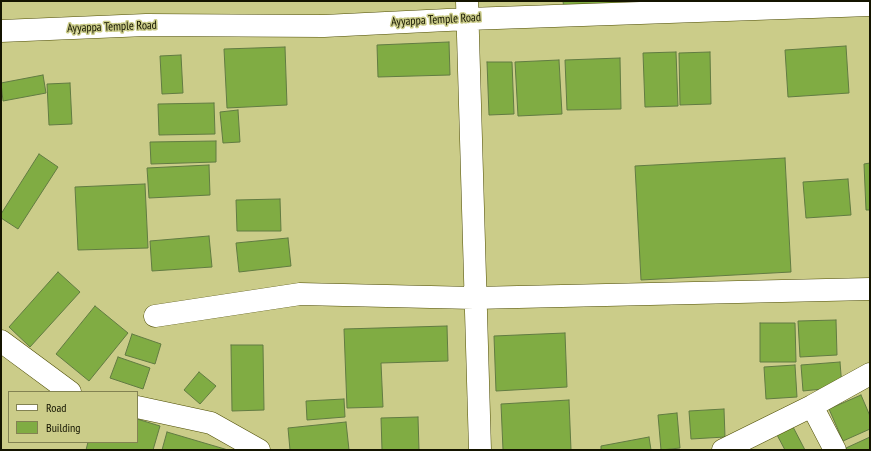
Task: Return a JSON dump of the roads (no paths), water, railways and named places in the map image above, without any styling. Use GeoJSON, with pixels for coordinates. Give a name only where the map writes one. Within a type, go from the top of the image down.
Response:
{"type":"FeatureCollection","features":[{"type":"Feature","properties":{"kind":"street","name":"Ayyappa Temple Road"},"geometry":{"type":"LineString","coordinates":[[1,31],[146,25],[324,26],[467,10],[870,6]]}},
{"type":"Feature","properties":{"kind":"street"},"geometry":{"type":"LineString","coordinates":[[467,10],[474,298],[480,450]]}},
{"type":"Feature","properties":{"kind":"street"},"geometry":{"type":"LineString","coordinates":[[155,316],[300,294],[474,298],[870,289]]}},
{"type":"Feature","properties":{"kind":"street"},"geometry":{"type":"LineString","coordinates":[[1,341],[69,391]]}},
{"type":"Feature","properties":{"kind":"street"},"geometry":{"type":"LineString","coordinates":[[723,450],[812,406],[870,374]]}},
{"type":"Feature","properties":{"kind":"street"},"geometry":{"type":"LineString","coordinates":[[812,406],[835,450]]}},
{"type":"Feature","properties":{"kind":"street"},"geometry":{"type":"LineString","coordinates":[[138,407],[211,423],[259,450]]}}]}
